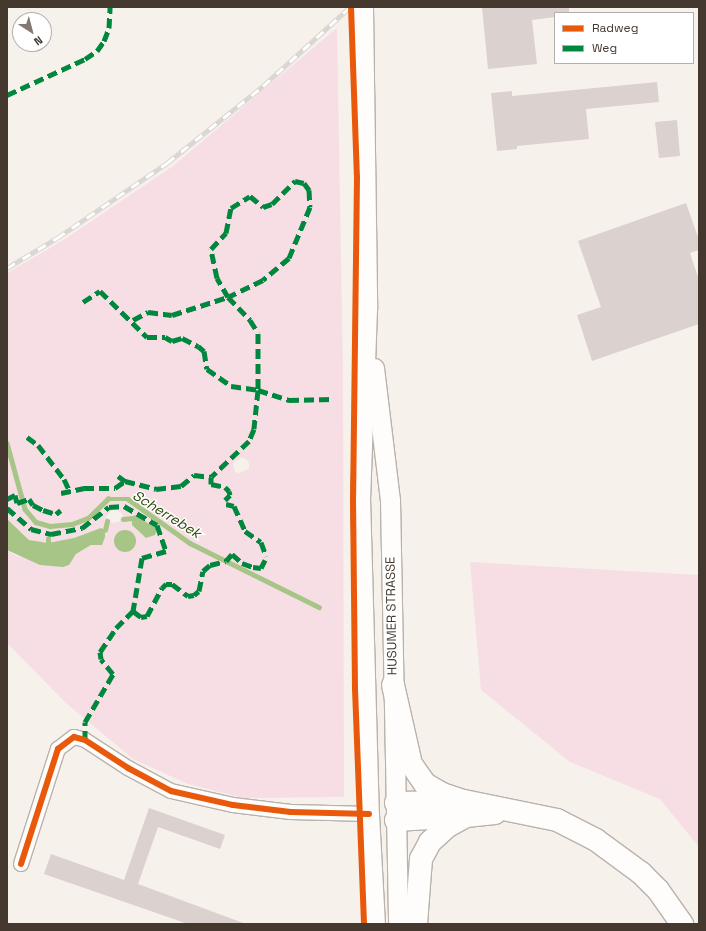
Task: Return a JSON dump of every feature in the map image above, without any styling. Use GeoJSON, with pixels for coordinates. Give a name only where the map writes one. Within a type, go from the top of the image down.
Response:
{"type":"FeatureCollection","features":[{"type":"Feature","properties":{"kind":"highway"},"geometry":{"type":"LineString","coordinates":[[394,685],[411,764],[425,784],[465,809]]}},
{"type":"Feature","properties":{"kind":"highway"},"geometry":{"type":"LineString","coordinates":[[416,924],[421,859],[430,842],[465,809]]}},
{"type":"Feature","properties":{"kind":"highway"},"geometry":{"type":"LineString","coordinates":[[396,812],[465,809],[520,812],[557,820],[618,854],[658,890],[682,924]]}},
{"type":"Feature","properties":{"kind":"main road","name":"HUSUMER STRASSE"},"geometry":{"type":"LineString","coordinates":[[363,7],[367,309],[360,497],[369,814],[375,924]]}},
{"type":"Feature","properties":{"kind":"main road","name":"HUSUMER STRASSE"},"geometry":{"type":"LineString","coordinates":[[367,309],[390,500],[398,924]]}},
{"type":"Feature","properties":{"kind":"main road"},"geometry":{"type":"LineString","coordinates":[[369,814],[396,812]]}},
{"type":"Feature","properties":{"kind":"street"},"geometry":{"type":"LineString","coordinates":[[20,864],[58,749],[74,737],[85,740],[128,768],[171,791],[232,805],[284,811],[369,814]]}},
{"type":"Feature","properties":{"kind":"shaded area"},"geometry":{"type":"Polygon","coordinates":[[[337,28],[343,373],[344,797],[243,798],[188,784],[133,759],[66,703],[7,643],[7,550],[16,556],[69,565],[76,554],[91,545],[101,528],[74,538],[48,543],[29,540],[7,519],[7,273],[62,241],[173,166],[337,28]],[[240,458],[234,462],[233,466],[235,472],[239,473],[249,469],[249,463],[246,459],[240,458]],[[113,508],[106,517],[112,523],[119,522],[123,514],[113,508]]]}},
{"type":"Feature","properties":{"kind":"shaded area"},"geometry":{"type":"Polygon","coordinates":[[[135,515],[157,529],[155,535],[146,538],[132,525],[132,518],[135,515]]]}},
{"type":"Feature","properties":{"kind":"shaded area"},"geometry":{"type":"Polygon","coordinates":[[[7,519],[29,540],[48,543],[74,538],[101,528],[105,530],[105,537],[102,545],[91,545],[76,554],[69,565],[63,567],[40,565],[7,550],[7,519]]]}},
{"type":"Feature","properties":{"kind":"shaded area"},"geometry":{"type":"Polygon","coordinates":[[[125,530],[133,533],[136,541],[133,549],[125,552],[117,549],[114,541],[117,533],[125,530]]]}},
{"type":"Feature","properties":{"kind":"shaded area"},"geometry":{"type":"Polygon","coordinates":[[[470,562],[699,575],[699,847],[660,799],[570,762],[481,690],[470,562]]]}},
{"type":"Feature","properties":{"kind":"building"},"geometry":{"type":"Polygon","coordinates":[[[482,7],[569,7],[569,12],[554,12],[554,17],[532,20],[537,64],[488,69],[482,7]]]}},
{"type":"Feature","properties":{"kind":"building"},"geometry":{"type":"Polygon","coordinates":[[[657,82],[659,102],[586,109],[589,139],[517,146],[517,149],[497,151],[491,93],[512,91],[512,96],[657,82]]]}},
{"type":"Feature","properties":{"kind":"building"},"geometry":{"type":"Polygon","coordinates":[[[677,120],[680,156],[659,158],[655,122],[677,120]]]}},
{"type":"Feature","properties":{"kind":"building"},"geometry":{"type":"Polygon","coordinates":[[[686,203],[699,240],[699,250],[690,253],[699,280],[699,324],[592,361],[577,315],[601,307],[578,241],[686,203]]]}},
{"type":"Feature","properties":{"kind":"building"},"geometry":{"type":"Polygon","coordinates":[[[149,808],[225,835],[220,849],[158,827],[138,884],[246,924],[188,924],[44,874],[51,854],[124,880],[149,808]]]}},
{"type":"Feature","properties":{"kind":"waterway","name":"Scherrebek"},"geometry":{"type":"LineString","coordinates":[[7,443],[25,509],[36,522],[50,526],[72,524],[88,518],[108,499],[128,499],[190,543],[319,607]]}},
{"type":"Feature","properties":{"kind":"waterway"},"geometry":{"type":"LineString","coordinates":[[123,519],[132,518]]}},
{"type":"Feature","properties":{"kind":"waterway"},"geometry":{"type":"LineString","coordinates":[[105,530],[107,521]]}},
{"type":"Feature","properties":{"kind":"railway"},"geometry":{"type":"LineString","coordinates":[[7,268],[57,238],[167,163],[263,86],[350,7]]}},
{"type":"Feature","properties":{"kind":"marked path"},"geometry":{"type":"LineString","coordinates":[[7,95],[85,59],[97,51],[104,41],[109,28],[110,7]]}},
{"type":"Feature","properties":{"kind":"marked path"},"geometry":{"type":"LineString","coordinates":[[295,181],[304,183],[309,190],[310,207],[289,258],[263,280],[228,297],[217,278],[211,249],[226,233],[231,208],[250,196],[263,207],[272,204],[295,181]]}},
{"type":"Feature","properties":{"kind":"marked path"},"geometry":{"type":"LineString","coordinates":[[83,302],[100,291],[147,337],[165,337],[172,341],[182,338],[198,346],[204,351],[207,369],[231,386],[258,390],[289,400],[333,399]]}},
{"type":"Feature","properties":{"kind":"marked path"},"geometry":{"type":"LineString","coordinates":[[133,320],[148,312],[172,315],[228,297],[250,320],[258,333],[258,390],[254,429],[249,441],[211,477],[211,484],[225,487],[229,491],[230,495],[225,500]]}},
{"type":"Feature","properties":{"kind":"marked path"},"geometry":{"type":"LineString","coordinates":[[27,437],[38,445],[64,479],[70,492]]}},
{"type":"Feature","properties":{"kind":"marked path"},"geometry":{"type":"LineString","coordinates":[[118,476],[125,481],[156,489],[181,486],[194,475],[211,477]]}},
{"type":"Feature","properties":{"kind":"marked path"},"geometry":{"type":"LineString","coordinates":[[61,493],[84,488],[115,488],[125,481]]}},
{"type":"Feature","properties":{"kind":"marked path"},"geometry":{"type":"LineString","coordinates":[[7,499],[15,495],[17,503],[29,499],[33,505],[43,510],[56,514],[61,510]]}},
{"type":"Feature","properties":{"kind":"marked path"},"geometry":{"type":"LineString","coordinates":[[226,504],[234,506],[245,531],[261,542],[266,556]]}},
{"type":"Feature","properties":{"kind":"marked path"},"geometry":{"type":"LineString","coordinates":[[7,508],[31,529],[51,534],[82,528],[109,507],[124,506],[157,525],[166,551],[142,558],[133,611]]}},
{"type":"Feature","properties":{"kind":"marked path"},"geometry":{"type":"LineString","coordinates":[[85,740],[85,722],[113,674],[101,659],[100,652],[116,628],[133,611],[141,617],[147,616],[162,588],[166,584],[172,584],[188,596],[194,595],[199,591],[203,571],[210,565],[226,561],[232,554],[242,563],[253,567],[261,568],[265,560]]}},
{"type":"Feature","properties":{"kind":"cycle path"},"geometry":{"type":"LineString","coordinates":[[351,7],[357,177],[353,497],[355,689],[364,924]]}},
{"type":"Feature","properties":{"kind":"cycle path"},"geometry":{"type":"LineString","coordinates":[[21,864],[58,749],[74,737],[85,740],[128,768],[171,791],[233,805],[291,812],[369,814]]}}]}
